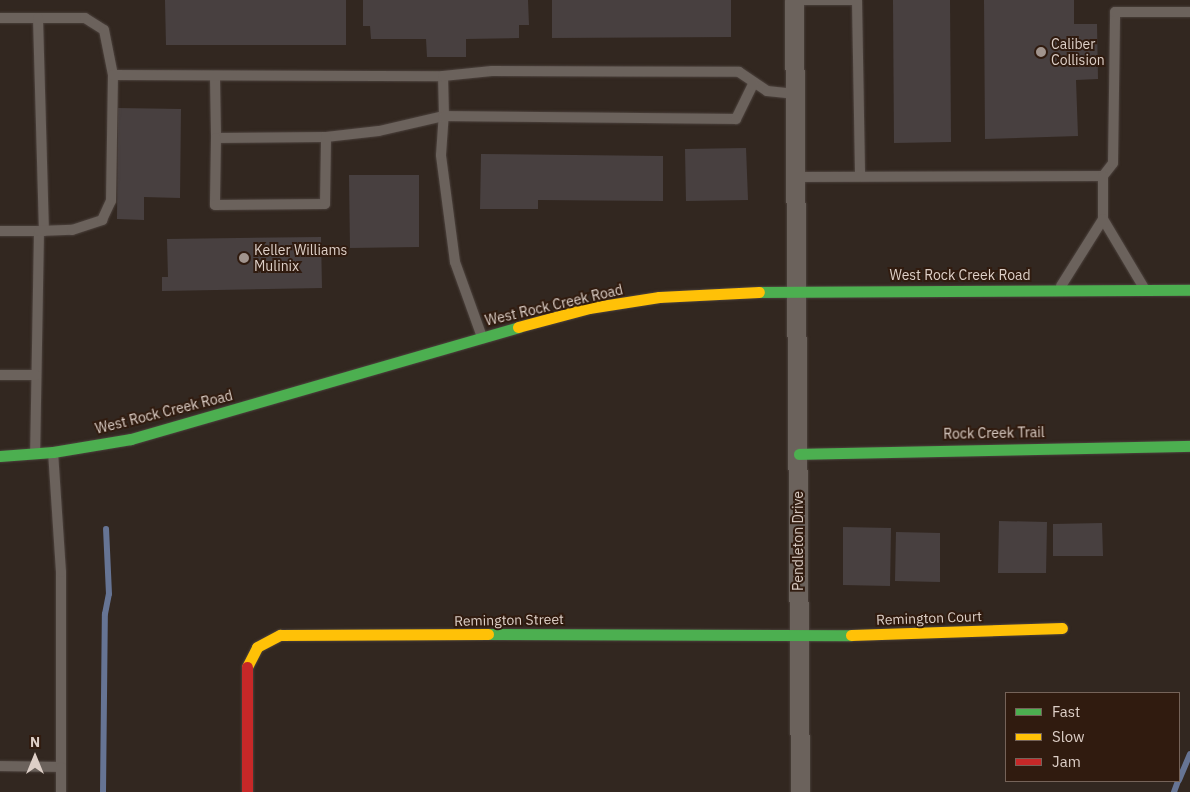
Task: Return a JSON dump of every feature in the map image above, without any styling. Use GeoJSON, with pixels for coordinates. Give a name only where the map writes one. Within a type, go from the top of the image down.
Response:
{"type":"FeatureCollection","features":[{"type":"Feature","properties":{"kind":"street","name":"Pendleton Drive"},"geometry":{"type":"LineString","coordinates":[[794,0],[798,290],[800,792]]}},
{"type":"Feature","properties":{"kind":"street","name":"West Rock Creek Road"},"geometry":{"type":"LineString","coordinates":[[0,456],[53,452],[131,439],[482,337],[589,308],[659,297],[798,290],[1190,290]]}},
{"type":"Feature","properties":{"kind":"street","name":"Rock Creek Trail"},"geometry":{"type":"LineString","coordinates":[[799,454],[1190,446]]}},
{"type":"Feature","properties":{"kind":"street","name":"Remington Court"},"geometry":{"type":"LineString","coordinates":[[798,637],[1062,628]]}},
{"type":"Feature","properties":{"kind":"street","name":"Remington Street"},"geometry":{"type":"LineString","coordinates":[[247,792],[244,677],[257,647],[280,635],[343,637],[657,634],[798,637]]}},
{"type":"Feature","properties":{"kind":"lane"},"geometry":{"type":"LineString","coordinates":[[794,0],[857,0],[860,176]]}},
{"type":"Feature","properties":{"kind":"lane"},"geometry":{"type":"LineString","coordinates":[[1145,291],[1103,219],[1103,176],[1113,163],[1115,12],[1190,12]]}},
{"type":"Feature","properties":{"kind":"lane"},"geometry":{"type":"LineString","coordinates":[[0,18],[85,18],[104,30],[113,76],[111,201],[102,220],[72,230],[0,231]]}},
{"type":"Feature","properties":{"kind":"lane"},"geometry":{"type":"LineString","coordinates":[[35,454],[41,231],[38,18]]}},
{"type":"Feature","properties":{"kind":"lane"},"geometry":{"type":"LineString","coordinates":[[113,76],[216,78],[443,76],[492,71],[739,72],[753,84],[767,91],[796,94]]}},
{"type":"Feature","properties":{"kind":"lane"},"geometry":{"type":"LineString","coordinates":[[443,76],[444,116],[441,155],[455,262],[482,337]]}},
{"type":"Feature","properties":{"kind":"lane"},"geometry":{"type":"LineString","coordinates":[[216,78],[216,205],[325,204],[326,137]]}},
{"type":"Feature","properties":{"kind":"lane"},"geometry":{"type":"LineString","coordinates":[[216,138],[326,137],[379,130],[444,116],[736,119],[753,84]]}},
{"type":"Feature","properties":{"kind":"lane"},"geometry":{"type":"LineString","coordinates":[[797,177],[1103,176]]}},
{"type":"Feature","properties":{"kind":"lane"},"geometry":{"type":"LineString","coordinates":[[1058,290],[1103,219]]}},
{"type":"Feature","properties":{"kind":"lane"},"geometry":{"type":"LineString","coordinates":[[0,375],[36,375]]}},
{"type":"Feature","properties":{"kind":"lane"},"geometry":{"type":"LineString","coordinates":[[53,452],[61,572],[61,792]]}},
{"type":"Feature","properties":{"kind":"lane"},"geometry":{"type":"LineString","coordinates":[[0,766],[61,767]]}},
{"type":"Feature","properties":{"kind":"building"},"geometry":{"type":"Polygon","coordinates":[[[165,0],[346,0],[346,45],[166,45],[165,0]]]}},
{"type":"Feature","properties":{"kind":"building"},"geometry":{"type":"Polygon","coordinates":[[[363,0],[528,0],[529,25],[519,25],[519,38],[466,39],[466,57],[427,57],[426,39],[371,39],[370,26],[363,26],[363,0]]]}},
{"type":"Feature","properties":{"kind":"building"},"geometry":{"type":"Polygon","coordinates":[[[552,0],[731,0],[731,37],[552,38],[552,0]]]}},
{"type":"Feature","properties":{"kind":"building"},"geometry":{"type":"Polygon","coordinates":[[[893,0],[950,0],[951,142],[894,143],[893,0]]]}},
{"type":"Feature","properties":{"kind":"building","name":"Caliber Collision"},"geometry":{"type":"Polygon","coordinates":[[[984,0],[1074,0],[1074,24],[1097,24],[1098,79],[1076,80],[1078,136],[985,139],[984,0]]]}},
{"type":"Feature","properties":{"kind":"building"},"geometry":{"type":"Polygon","coordinates":[[[118,108],[181,109],[180,198],[144,197],[144,220],[117,219],[118,108]]]}},
{"type":"Feature","properties":{"kind":"building"},"geometry":{"type":"Polygon","coordinates":[[[746,148],[748,200],[686,201],[685,149],[746,148]]]}},
{"type":"Feature","properties":{"kind":"building"},"geometry":{"type":"Polygon","coordinates":[[[481,154],[663,156],[663,201],[538,200],[538,209],[480,209],[481,154]]]}},
{"type":"Feature","properties":{"kind":"building"},"geometry":{"type":"Polygon","coordinates":[[[349,175],[419,175],[419,247],[350,248],[349,175]]]}},
{"type":"Feature","properties":{"kind":"building","name":"Keller Williams Mulinix"},"geometry":{"type":"Polygon","coordinates":[[[321,237],[322,288],[162,291],[162,277],[168,277],[167,239],[321,237]]]}},
{"type":"Feature","properties":{"kind":"building"},"geometry":{"type":"Polygon","coordinates":[[[999,521],[1047,522],[1046,573],[998,573],[999,521]]]}},
{"type":"Feature","properties":{"kind":"building"},"geometry":{"type":"Polygon","coordinates":[[[1102,523],[1103,556],[1053,556],[1053,524],[1102,523]]]}},
{"type":"Feature","properties":{"kind":"building"},"geometry":{"type":"Polygon","coordinates":[[[843,527],[891,528],[890,586],[843,585],[843,527]]]}},
{"type":"Feature","properties":{"kind":"building"},"geometry":{"type":"Polygon","coordinates":[[[896,532],[940,533],[940,582],[895,581],[896,532]]]}},
{"type":"Feature","properties":{"kind":"waterway"},"geometry":{"type":"LineString","coordinates":[[103,792],[105,614],[109,594],[106,529]]}},
{"type":"Feature","properties":{"kind":"waterway"},"geometry":{"type":"LineString","coordinates":[[1180,778],[1190,754]]}},
{"type":"Feature","properties":{"kind":"waterway"},"geometry":{"type":"LineString","coordinates":[[1174,792],[1178,782]]}},
{"type":"Feature","properties":{"kind":"traffic: fast"},"geometry":{"type":"LineString","coordinates":[[759,292],[1190,290]]}},
{"type":"Feature","properties":{"kind":"traffic: fast"},"geometry":{"type":"LineString","coordinates":[[0,456],[53,452],[131,439],[518,327]]}},
{"type":"Feature","properties":{"kind":"traffic: fast"},"geometry":{"type":"LineString","coordinates":[[799,454],[1190,446]]}},
{"type":"Feature","properties":{"kind":"traffic: fast"},"geometry":{"type":"LineString","coordinates":[[488,634],[851,635]]}},
{"type":"Feature","properties":{"kind":"traffic: slow"},"geometry":{"type":"LineString","coordinates":[[518,327],[589,308],[659,297],[759,292]]}},
{"type":"Feature","properties":{"kind":"traffic: slow"},"geometry":{"type":"LineString","coordinates":[[851,635],[1062,628]]}},
{"type":"Feature","properties":{"kind":"traffic: slow"},"geometry":{"type":"LineString","coordinates":[[247,667],[257,647],[280,635],[488,634]]}},
{"type":"Feature","properties":{"kind":"traffic: jam"},"geometry":{"type":"LineString","coordinates":[[247,667],[247,792]]}},
{"type":"Feature","properties":{"kind":"place","name":"Caliber Collision"},"geometry":{"type":"Point","coordinates":[1041,52]}},
{"type":"Feature","properties":{"kind":"place","name":"Keller Williams Mulinix"},"geometry":{"type":"Point","coordinates":[244,258]}}]}
